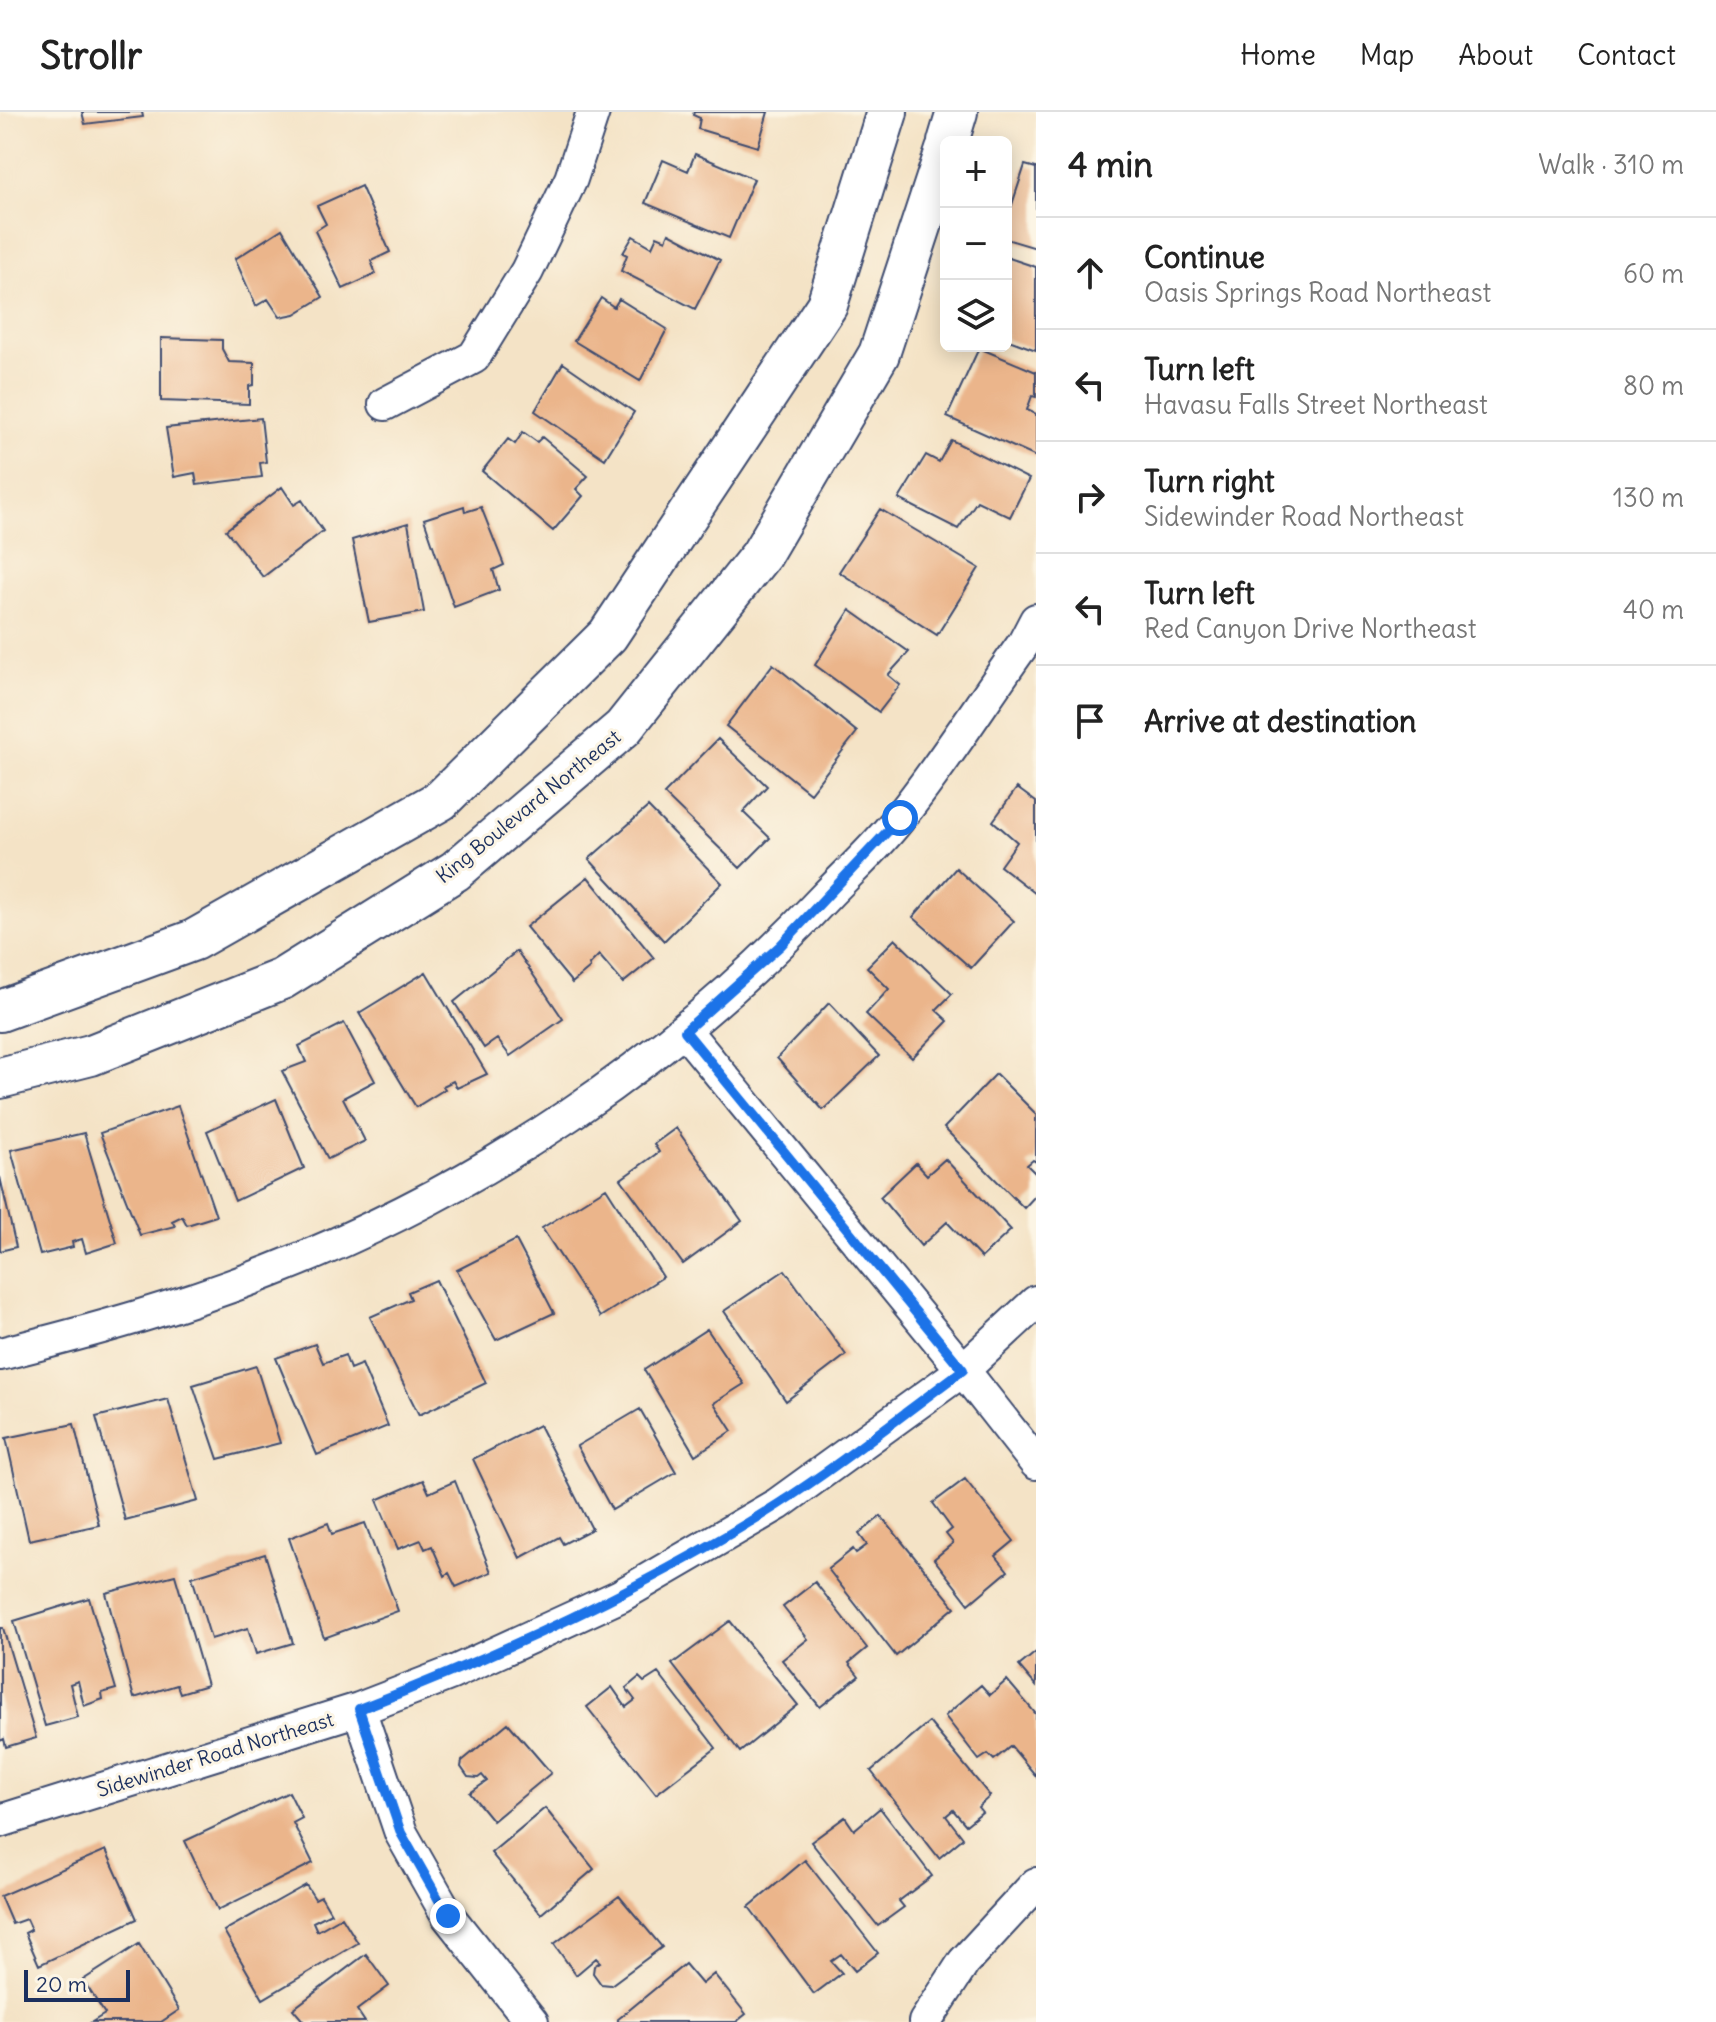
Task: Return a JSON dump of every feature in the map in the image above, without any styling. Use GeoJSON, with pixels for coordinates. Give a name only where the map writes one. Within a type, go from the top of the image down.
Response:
{"type":"FeatureCollection","features":[{"type":"Feature","properties":{"kind":"street"},"geometry":{"type":"LineString","coordinates":[[385,404],[474,357],[527,271],[571,179],[593,112]]}},
{"type":"Feature","properties":{"kind":"street"},"geometry":{"type":"LineString","coordinates":[[0,1011],[194,940],[441,800],[608,635],[827,305],[887,112]]}},
{"type":"Feature","properties":{"kind":"street"},"geometry":{"type":"LineString","coordinates":[[950,136],[957,112]]}},
{"type":"Feature","properties":{"kind":"street","name":"King Boulevard Northeast"},"geometry":{"type":"LineString","coordinates":[[0,1078],[91,1055],[282,979],[455,871],[623,728],[761,555],[879,354],[940,168]]}},
{"type":"Feature","properties":{"kind":"street"},"geometry":{"type":"LineString","coordinates":[[0,1354],[125,1322],[271,1271],[423,1203],[568,1117],[685,1031],[780,946],[900,818],[1024,643],[1036,620]]}},
{"type":"Feature","properties":{"kind":"street"},"geometry":{"type":"LineString","coordinates":[[685,1031],[1036,1463]]}},
{"type":"Feature","properties":{"kind":"street","name":"Sidewinder Road Northeast"},"geometry":{"type":"LineString","coordinates":[[0,1821],[359,1709],[452,1673],[620,1596],[778,1504],[963,1370],[1036,1302]]}},
{"type":"Feature","properties":{"kind":"street"},"geometry":{"type":"LineString","coordinates":[[359,1709],[401,1833],[448,1916],[532,2022]]}},
{"type":"Feature","properties":{"kind":"street"},"geometry":{"type":"LineString","coordinates":[[925,2022],[964,1962],[1036,1884]]}},
{"type":"Feature","properties":{"kind":"building"},"geometry":{"type":"Polygon","coordinates":[[[82,112],[142,112],[143,117],[85,124],[82,112]]]}},
{"type":"Feature","properties":{"kind":"building"},"geometry":{"type":"Polygon","coordinates":[[[694,112],[768,112],[758,147],[698,129],[700,118],[693,115],[694,112]]]}},
{"type":"Feature","properties":{"kind":"building"},"geometry":{"type":"Polygon","coordinates":[[[695,154],[754,179],[729,238],[645,203],[663,160],[688,171],[695,154]]]}},
{"type":"Feature","properties":{"kind":"building"},"geometry":{"type":"Polygon","coordinates":[[[1025,165],[1036,168],[1036,248],[1012,241],[1012,205],[1025,165]]]}},
{"type":"Feature","properties":{"kind":"building"},"geometry":{"type":"Polygon","coordinates":[[[361,186],[390,252],[371,261],[376,274],[343,289],[315,231],[326,224],[317,206],[361,186]]]}},
{"type":"Feature","properties":{"kind":"building"},"geometry":{"type":"Polygon","coordinates":[[[282,229],[323,297],[295,314],[280,317],[268,299],[256,306],[235,259],[282,229]]]}},
{"type":"Feature","properties":{"kind":"building"},"geometry":{"type":"Polygon","coordinates":[[[669,233],[720,260],[695,309],[621,271],[627,255],[623,253],[633,236],[652,247],[657,236],[666,240],[669,233]]]}},
{"type":"Feature","properties":{"kind":"building"},"geometry":{"type":"Polygon","coordinates":[[[1012,259],[1036,267],[1036,350],[1012,341],[1012,259]]]}},
{"type":"Feature","properties":{"kind":"building"},"geometry":{"type":"Polygon","coordinates":[[[601,298],[614,307],[619,299],[667,329],[640,381],[574,341],[601,298]]]}},
{"type":"Feature","properties":{"kind":"building"},"geometry":{"type":"Polygon","coordinates":[[[161,338],[222,340],[222,349],[229,362],[254,363],[254,385],[249,386],[249,404],[161,401],[161,338]]]}},
{"type":"Feature","properties":{"kind":"building"},"geometry":{"type":"Polygon","coordinates":[[[977,352],[988,352],[1036,372],[1036,397],[1032,396],[1027,410],[1036,414],[1036,457],[947,417],[977,352]]]}},
{"type":"Feature","properties":{"kind":"building"},"geometry":{"type":"Polygon","coordinates":[[[563,363],[634,412],[605,459],[535,411],[563,363]]]}},
{"type":"Feature","properties":{"kind":"building"},"geometry":{"type":"Polygon","coordinates":[[[261,418],[266,462],[260,463],[262,477],[197,485],[195,473],[174,477],[166,428],[261,418]]]}},
{"type":"Feature","properties":{"kind":"building"},"geometry":{"type":"Polygon","coordinates":[[[523,432],[537,442],[542,437],[588,476],[576,489],[583,496],[553,531],[482,471],[508,439],[515,444],[523,432]]]}},
{"type":"Feature","properties":{"kind":"building"},"geometry":{"type":"Polygon","coordinates":[[[951,440],[1029,479],[1010,517],[977,501],[958,529],[899,499],[926,455],[939,462],[951,440]]]}},
{"type":"Feature","properties":{"kind":"building"},"geometry":{"type":"Polygon","coordinates":[[[282,487],[294,505],[302,500],[323,531],[263,577],[226,530],[282,487]]]}},
{"type":"Feature","properties":{"kind":"building"},"geometry":{"type":"Polygon","coordinates":[[[464,506],[465,512],[481,507],[504,565],[493,570],[499,590],[454,607],[424,519],[464,506]]]}},
{"type":"Feature","properties":{"kind":"building"},"geometry":{"type":"Polygon","coordinates":[[[880,509],[979,568],[937,635],[839,572],[880,509]]]}},
{"type":"Feature","properties":{"kind":"building"},"geometry":{"type":"Polygon","coordinates":[[[408,523],[424,612],[369,622],[352,540],[408,523]]]}},
{"type":"Feature","properties":{"kind":"building"},"geometry":{"type":"Polygon","coordinates":[[[850,610],[909,652],[888,675],[900,685],[879,712],[815,665],[850,610]]]}},
{"type":"Feature","properties":{"kind":"building"},"geometry":{"type":"Polygon","coordinates":[[[773,664],[857,732],[810,793],[726,726],[773,664]]]}},
{"type":"Feature","properties":{"kind":"building"},"geometry":{"type":"Polygon","coordinates":[[[718,739],[767,786],[743,812],[770,838],[740,868],[664,794],[718,739]]]}},
{"type":"Feature","properties":{"kind":"building"},"geometry":{"type":"Polygon","coordinates":[[[1017,788],[1036,802],[1036,894],[1000,866],[1017,842],[993,821],[1017,788]]]}},
{"type":"Feature","properties":{"kind":"building"},"geometry":{"type":"Polygon","coordinates":[[[648,807],[722,883],[664,941],[589,859],[648,807]]]}},
{"type":"Feature","properties":{"kind":"building"},"geometry":{"type":"Polygon","coordinates":[[[956,868],[1014,921],[971,968],[913,917],[956,868]]]}},
{"type":"Feature","properties":{"kind":"building"},"geometry":{"type":"Polygon","coordinates":[[[588,877],[654,958],[623,983],[599,955],[589,965],[590,968],[572,983],[526,927],[588,877]]]}},
{"type":"Feature","properties":{"kind":"building"},"geometry":{"type":"Polygon","coordinates":[[[895,939],[952,994],[936,1010],[948,1021],[912,1058],[866,1014],[889,989],[867,967],[895,939]]]}},
{"type":"Feature","properties":{"kind":"building"},"geometry":{"type":"Polygon","coordinates":[[[517,951],[563,1019],[510,1056],[497,1039],[484,1048],[454,1002],[517,951]]]}},
{"type":"Feature","properties":{"kind":"building"},"geometry":{"type":"Polygon","coordinates":[[[426,972],[487,1074],[457,1088],[453,1081],[416,1107],[359,1013],[426,972]]]}},
{"type":"Feature","properties":{"kind":"building"},"geometry":{"type":"Polygon","coordinates":[[[829,1003],[879,1056],[823,1110],[777,1058],[829,1003]]]}},
{"type":"Feature","properties":{"kind":"building"},"geometry":{"type":"Polygon","coordinates":[[[344,1023],[375,1081],[343,1098],[365,1141],[328,1159],[282,1071],[306,1062],[299,1046],[344,1023]]]}},
{"type":"Feature","properties":{"kind":"building"},"geometry":{"type":"Polygon","coordinates":[[[996,1074],[1036,1114],[1036,1162],[1033,1160],[1027,1165],[1036,1174],[1036,1195],[1024,1208],[944,1128],[996,1074]]]}},
{"type":"Feature","properties":{"kind":"building"},"geometry":{"type":"Polygon","coordinates":[[[276,1099],[304,1168],[235,1201],[207,1131],[276,1099]]]}},
{"type":"Feature","properties":{"kind":"building"},"geometry":{"type":"Polygon","coordinates":[[[178,1106],[216,1216],[187,1225],[182,1216],[172,1221],[175,1226],[140,1235],[100,1133],[178,1106]]]}},
{"type":"Feature","properties":{"kind":"building"},"geometry":{"type":"Polygon","coordinates":[[[676,1128],[742,1221],[683,1264],[621,1179],[659,1152],[654,1144],[676,1128]]]}},
{"type":"Feature","properties":{"kind":"building"},"geometry":{"type":"Polygon","coordinates":[[[84,1133],[117,1243],[86,1253],[82,1239],[72,1242],[73,1247],[40,1255],[11,1150],[84,1133]]]}},
{"type":"Feature","properties":{"kind":"building"},"geometry":{"type":"Polygon","coordinates":[[[945,1159],[1011,1230],[981,1258],[947,1222],[921,1246],[880,1197],[916,1163],[927,1175],[945,1159]]]}},
{"type":"Feature","properties":{"kind":"building"},"geometry":{"type":"Polygon","coordinates":[[[0,1177],[16,1247],[0,1251],[0,1177]]]}},
{"type":"Feature","properties":{"kind":"building"},"geometry":{"type":"Polygon","coordinates":[[[606,1188],[663,1277],[600,1317],[542,1228],[606,1188]]]}},
{"type":"Feature","properties":{"kind":"building"},"geometry":{"type":"Polygon","coordinates":[[[516,1240],[554,1313],[496,1340],[457,1270],[516,1240]]]}},
{"type":"Feature","properties":{"kind":"building"},"geometry":{"type":"Polygon","coordinates":[[[785,1270],[846,1355],[786,1401],[724,1311],[785,1270]]]}},
{"type":"Feature","properties":{"kind":"building"},"geometry":{"type":"Polygon","coordinates":[[[436,1280],[486,1383],[419,1415],[370,1317],[411,1299],[408,1292],[436,1280]]]}},
{"type":"Feature","properties":{"kind":"building"},"geometry":{"type":"Polygon","coordinates":[[[707,1329],[744,1384],[714,1403],[732,1431],[695,1455],[644,1370],[707,1329]]]}},
{"type":"Feature","properties":{"kind":"building"},"geometry":{"type":"Polygon","coordinates":[[[315,1344],[323,1363],[345,1355],[350,1369],[362,1364],[388,1426],[317,1455],[276,1358],[315,1344]]]}},
{"type":"Feature","properties":{"kind":"building"},"geometry":{"type":"Polygon","coordinates":[[[256,1366],[280,1443],[218,1459],[193,1385],[256,1366]]]}},
{"type":"Feature","properties":{"kind":"building"},"geometry":{"type":"Polygon","coordinates":[[[168,1399],[198,1501],[125,1520],[96,1417],[168,1399]]]}},
{"type":"Feature","properties":{"kind":"building"},"geometry":{"type":"Polygon","coordinates":[[[640,1409],[676,1472],[612,1510],[577,1446],[640,1409]]]}},
{"type":"Feature","properties":{"kind":"building"},"geometry":{"type":"Polygon","coordinates":[[[74,1424],[99,1525],[29,1540],[6,1438],[74,1424]]]}},
{"type":"Feature","properties":{"kind":"building"},"geometry":{"type":"Polygon","coordinates":[[[539,1425],[592,1529],[563,1544],[559,1537],[520,1558],[473,1459],[539,1425]]]}},
{"type":"Feature","properties":{"kind":"building"},"geometry":{"type":"Polygon","coordinates":[[[965,1479],[1014,1541],[996,1556],[1008,1571],[969,1604],[934,1559],[953,1543],[946,1534],[952,1529],[933,1503],[965,1479]]]}},
{"type":"Feature","properties":{"kind":"building"},"geometry":{"type":"Polygon","coordinates":[[[423,1480],[429,1493],[455,1481],[491,1572],[456,1587],[449,1573],[445,1576],[432,1546],[425,1549],[421,1540],[398,1549],[377,1500],[423,1480]]]}},
{"type":"Feature","properties":{"kind":"building"},"geometry":{"type":"Polygon","coordinates":[[[881,1516],[955,1607],[896,1656],[828,1569],[853,1549],[856,1553],[867,1545],[859,1534],[881,1516]]]}},
{"type":"Feature","properties":{"kind":"building"},"geometry":{"type":"Polygon","coordinates":[[[328,1523],[332,1534],[365,1523],[398,1611],[324,1638],[289,1538],[328,1523]]]}},
{"type":"Feature","properties":{"kind":"building"},"geometry":{"type":"Polygon","coordinates":[[[265,1554],[293,1643],[256,1654],[248,1628],[211,1639],[192,1577],[265,1554]]]}},
{"type":"Feature","properties":{"kind":"building"},"geometry":{"type":"Polygon","coordinates":[[[175,1575],[207,1685],[180,1693],[177,1685],[134,1698],[106,1593],[175,1575]]]}},
{"type":"Feature","properties":{"kind":"building"},"geometry":{"type":"Polygon","coordinates":[[[815,1582],[867,1648],[849,1663],[859,1676],[820,1707],[782,1660],[808,1639],[783,1607],[815,1582]]]}},
{"type":"Feature","properties":{"kind":"building"},"geometry":{"type":"Polygon","coordinates":[[[89,1598],[116,1689],[102,1693],[103,1699],[84,1706],[78,1681],[70,1684],[78,1717],[45,1726],[14,1621],[89,1598]]]}},
{"type":"Feature","properties":{"kind":"building"},"geometry":{"type":"Polygon","coordinates":[[[730,1621],[798,1705],[740,1752],[672,1664],[730,1621]]]}},
{"type":"Feature","properties":{"kind":"building"},"geometry":{"type":"Polygon","coordinates":[[[0,1628],[3,1628],[36,1738],[6,1747],[4,1739],[0,1741],[0,1628]]]}},
{"type":"Feature","properties":{"kind":"building"},"geometry":{"type":"Polygon","coordinates":[[[1036,1652],[1036,1686],[1019,1666],[1036,1652]]]}},
{"type":"Feature","properties":{"kind":"building"},"geometry":{"type":"Polygon","coordinates":[[[658,1673],[716,1748],[656,1794],[587,1707],[612,1687],[626,1707],[635,1700],[626,1688],[639,1677],[644,1682],[658,1673]]]}},
{"type":"Feature","properties":{"kind":"building"},"geometry":{"type":"Polygon","coordinates":[[[1007,1680],[1036,1714],[1036,1776],[1011,1746],[994,1760],[988,1754],[979,1760],[945,1716],[981,1685],[990,1695],[1007,1680]]]}},
{"type":"Feature","properties":{"kind":"building"},"geometry":{"type":"Polygon","coordinates":[[[929,1722],[990,1796],[978,1807],[982,1812],[966,1825],[953,1810],[946,1816],[963,1838],[939,1858],[871,1771],[929,1722]]]}},
{"type":"Feature","properties":{"kind":"building"},"geometry":{"type":"Polygon","coordinates":[[[508,1723],[551,1773],[493,1821],[470,1793],[487,1781],[482,1775],[478,1778],[468,1777],[461,1767],[462,1761],[508,1723]]]}},
{"type":"Feature","properties":{"kind":"building"},"geometry":{"type":"Polygon","coordinates":[[[289,1792],[302,1818],[293,1823],[313,1863],[218,1910],[185,1841],[289,1792]]]}},
{"type":"Feature","properties":{"kind":"building"},"geometry":{"type":"Polygon","coordinates":[[[545,1808],[594,1869],[541,1914],[491,1853],[545,1808]]]}},
{"type":"Feature","properties":{"kind":"building"},"geometry":{"type":"Polygon","coordinates":[[[880,1808],[932,1876],[899,1901],[904,1907],[878,1926],[811,1842],[845,1817],[854,1830],[880,1808]]]}},
{"type":"Feature","properties":{"kind":"building"},"geometry":{"type":"Polygon","coordinates":[[[106,1850],[137,1919],[39,1965],[25,1933],[31,1930],[26,1919],[12,1924],[0,1896],[106,1850]]]}},
{"type":"Feature","properties":{"kind":"building"},"geometry":{"type":"Polygon","coordinates":[[[805,1860],[878,1953],[855,1971],[841,1954],[831,1961],[842,1973],[814,1994],[749,1907],[805,1860]]]}},
{"type":"Feature","properties":{"kind":"building"},"geometry":{"type":"Polygon","coordinates":[[[306,1885],[315,1899],[321,1896],[331,1913],[313,1922],[317,1931],[342,1917],[358,1943],[263,1999],[224,1931],[306,1885]]]}},
{"type":"Feature","properties":{"kind":"building"},"geometry":{"type":"Polygon","coordinates":[[[619,1896],[662,1947],[611,1985],[601,1984],[593,1973],[594,1966],[600,1962],[596,1958],[576,1975],[554,1944],[619,1896]]]}},
{"type":"Feature","properties":{"kind":"building"},"geometry":{"type":"Polygon","coordinates":[[[139,1944],[179,2010],[161,2022],[92,2022],[105,2014],[83,1980],[139,1944]]]}},
{"type":"Feature","properties":{"kind":"building"},"geometry":{"type":"Polygon","coordinates":[[[366,1954],[389,1986],[357,2010],[365,2022],[304,2022],[293,2009],[366,1954]]]}},
{"type":"Feature","properties":{"kind":"building"},"geometry":{"type":"Polygon","coordinates":[[[685,1964],[702,1984],[714,1974],[746,2014],[736,2022],[617,2020],[685,1964]]]}},
{"type":"Feature","properties":{"kind":"route"},"geometry":{"type":"LineString","coordinates":[[448,1916],[401,1833],[359,1709],[452,1673],[620,1596],[778,1504],[963,1370],[685,1031],[780,946],[900,818]]}}]}
